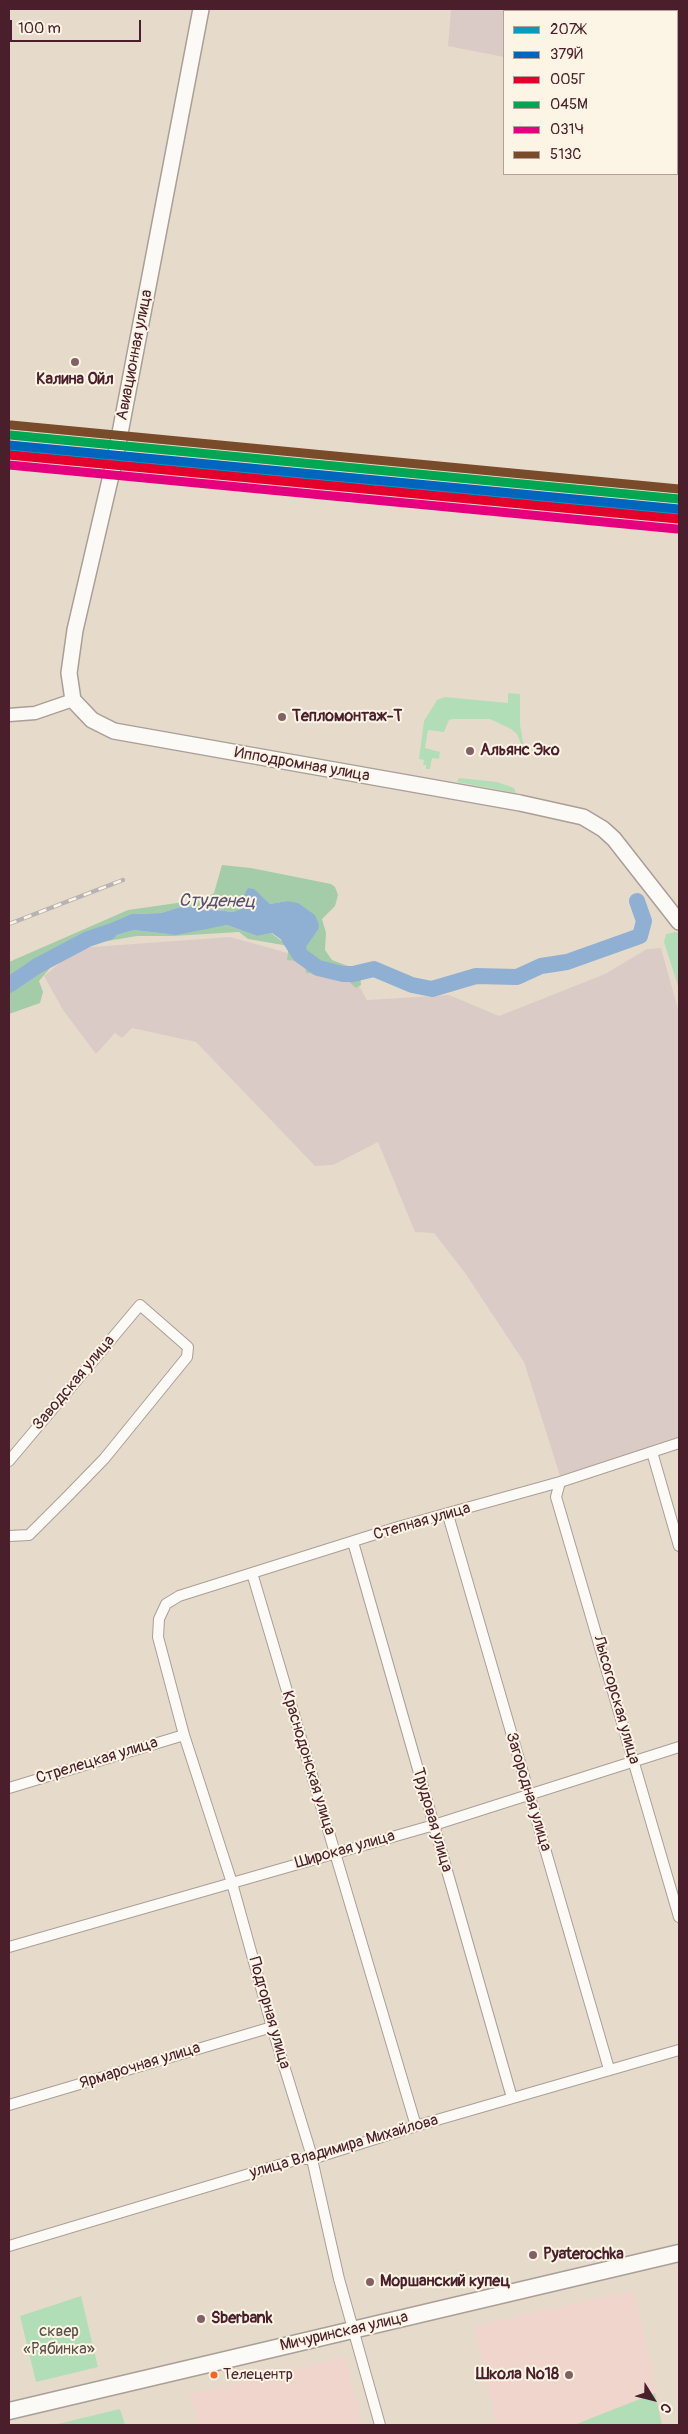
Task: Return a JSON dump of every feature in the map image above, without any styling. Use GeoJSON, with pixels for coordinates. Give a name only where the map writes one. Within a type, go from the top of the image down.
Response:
{"type":"FeatureCollection","features":[{"type":"Feature","properties":{"kind":"main road","name":"Авиационная улица"},"geometry":{"type":"LineString","coordinates":[[73,700],[68,673],[74,630],[116,454],[201,9]]}},
{"type":"Feature","properties":{"kind":"main road","name":"Ипподромная улица"},"geometry":{"type":"LineString","coordinates":[[73,700],[92,720],[114,731],[534,806],[583,817],[603,829],[679,922]]}},
{"type":"Feature","properties":{"kind":"main road","name":"Мичуринская улица"},"geometry":{"type":"LineString","coordinates":[[9,2411],[679,2253]]}},
{"type":"Feature","properties":{"kind":"street"},"geometry":{"type":"LineString","coordinates":[[9,715],[35,712],[73,700]]}},
{"type":"Feature","properties":{"kind":"street","name":"Заводская улица"},"geometry":{"type":"LineString","coordinates":[[9,1462],[140,1305],[188,1347],[187,1357],[104,1459],[29,1535],[9,1536]]}},
{"type":"Feature","properties":{"kind":"street","name":"Степная улица"},"geometry":{"type":"LineString","coordinates":[[166,1604],[179,1596],[252,1573],[560,1482],[679,1443]]}},
{"type":"Feature","properties":{"kind":"street"},"geometry":{"type":"LineString","coordinates":[[652,1452],[679,1546]]}},
{"type":"Feature","properties":{"kind":"street","name":"Лысогорская улица"},"geometry":{"type":"LineString","coordinates":[[560,1482],[556,1497],[679,1918]]}},
{"type":"Feature","properties":{"kind":"street","name":"Загородная улица"},"geometry":{"type":"LineString","coordinates":[[448,1515],[528,1794],[564,1908],[609,2069]]}},
{"type":"Feature","properties":{"kind":"street","name":"Трудовая улица"},"geometry":{"type":"LineString","coordinates":[[353,1542],[512,2098]]}},
{"type":"Feature","properties":{"kind":"street","name":"Краснодонская улица"},"geometry":{"type":"LineString","coordinates":[[252,1573],[416,2126]]}},
{"type":"Feature","properties":{"kind":"street","name":"Подгорная улица"},"geometry":{"type":"LineString","coordinates":[[166,1604],[159,1619],[158,1637],[184,1735],[232,1883],[312,2159],[339,2279],[380,2425]]}},
{"type":"Feature","properties":{"kind":"street","name":"Стрелецкая улица"},"geometry":{"type":"LineString","coordinates":[[9,1788],[184,1735]]}},
{"type":"Feature","properties":{"kind":"street","name":"Широкая улица"},"geometry":{"type":"LineString","coordinates":[[9,1947],[334,1852],[434,1825],[679,1747]]}},
{"type":"Feature","properties":{"kind":"street","name":"Ярмарочная улица"},"geometry":{"type":"LineString","coordinates":[[9,2104],[272,2026]]}},
{"type":"Feature","properties":{"kind":"street","name":"улица Владимира Михайлова"},"geometry":{"type":"LineString","coordinates":[[9,2246],[299,2159],[312,2159],[416,2126],[679,2050]]}},
{"type":"Feature","properties":{"kind":"shaded area"},"geometry":{"type":"Polygon","coordinates":[[[451,9],[679,9],[679,95],[678,10],[503,10],[503,57],[448,46],[451,9]]]}},
{"type":"Feature","properties":{"kind":"shaded area"},"geometry":{"type":"Polygon","coordinates":[[[230,937],[350,970],[367,1000],[449,995],[499,1016],[605,974],[647,949],[661,948],[679,1013],[679,1439],[560,1476],[524,1362],[465,1273],[434,1233],[415,1232],[378,1142],[333,1165],[315,1166],[196,1042],[132,1028],[122,1038],[115,1033],[96,1054],[63,1010],[44,976],[78,948],[230,937]]]}},
{"type":"Feature","properties":{"kind":"shaded area","name":"Школа №18"},"geometry":{"type":"Polygon","coordinates":[[[634,2290],[664,2425],[496,2425],[474,2326],[634,2290]]]}},
{"type":"Feature","properties":{"kind":"shaded area"},"geometry":{"type":"Polygon","coordinates":[[[345,2357],[363,2425],[199,2425],[189,2394],[345,2357]]]}},
{"type":"Feature","properties":{"kind":"green space"},"geometry":{"type":"Polygon","coordinates":[[[508,693],[520,694],[520,725],[525,754],[517,734],[511,729],[490,719],[453,719],[449,720],[444,732],[428,730],[425,748],[440,752],[439,759],[432,758],[430,769],[426,769],[426,765],[423,765],[424,760],[419,759],[424,721],[437,700],[445,697],[508,703],[508,693]]]}},
{"type":"Feature","properties":{"kind":"green space"},"geometry":{"type":"Polygon","coordinates":[[[459,778],[497,782],[514,788],[516,793],[457,782],[459,778]]]}},
{"type":"Feature","properties":{"kind":"green space"},"geometry":{"type":"Polygon","coordinates":[[[222,865],[251,868],[331,884],[335,887],[338,895],[335,906],[322,919],[326,933],[325,950],[332,960],[356,969],[360,973],[361,985],[356,988],[346,979],[333,974],[306,973],[305,962],[287,960],[289,947],[300,955],[318,930],[287,901],[270,904],[262,897],[243,897],[243,908],[233,912],[183,906],[161,913],[133,914],[96,941],[134,930],[169,934],[227,925],[257,936],[271,933],[288,946],[248,939],[239,932],[137,936],[78,946],[51,967],[39,981],[43,992],[40,1003],[9,1014],[9,962],[128,910],[205,899],[214,893],[222,865]]]}},
{"type":"Feature","properties":{"kind":"green space"},"geometry":{"type":"Polygon","coordinates":[[[679,933],[679,989],[664,942],[666,934],[679,933]]]}},
{"type":"Feature","properties":{"kind":"green space","name":"сквер «Рябинка»"},"geometry":{"type":"Polygon","coordinates":[[[81,2296],[98,2367],[36,2382],[20,2316],[81,2296]]]}},
{"type":"Feature","properties":{"kind":"green space"},"geometry":{"type":"Polygon","coordinates":[[[655,2393],[662,2425],[574,2425],[655,2393]]]}},
{"type":"Feature","properties":{"kind":"green space"},"geometry":{"type":"Polygon","coordinates":[[[120,2409],[125,2425],[53,2425],[120,2409]]]}},
{"type":"Feature","properties":{"kind":"water"},"geometry":{"type":"Polygon","coordinates":[[[248,888],[254,889],[270,904],[287,901],[298,903],[315,915],[319,925],[318,930],[306,947],[307,952],[304,956],[272,933],[257,936],[227,925],[176,935],[134,930],[96,941],[88,939],[91,934],[106,925],[132,914],[161,913],[183,906],[233,912],[243,908],[243,897],[248,888]]]}},
{"type":"Feature","properties":{"kind":"waterway","name":"Студенец"},"geometry":{"type":"LineString","coordinates":[[289,938],[300,955],[318,968],[343,974],[353,974],[374,969],[412,985],[432,989],[476,976],[517,977],[541,966],[567,962],[640,936],[644,921],[637,901]]}},
{"type":"Feature","properties":{"kind":"waterway","name":"Студенец"},"geometry":{"type":"LineString","coordinates":[[9,985],[37,966],[88,939],[109,932]]}},
{"type":"Feature","properties":{"kind":"railway"},"geometry":{"type":"LineString","coordinates":[[9,924],[123,880]]}},
{"type":"Feature","properties":{"kind":"transit line","name":"513С"},"geometry":{"type":"LineString","coordinates":[[11,425],[679,489]]}},
{"type":"Feature","properties":{"kind":"transit line","name":"045М"},"geometry":{"type":"LineString","coordinates":[[10,435],[679,499]]}},
{"type":"Feature","properties":{"kind":"transit line","name":"379Й"},"geometry":{"type":"LineString","coordinates":[[9,445],[679,509]]}},
{"type":"Feature","properties":{"kind":"transit line","name":"207Ж"},"geometry":{"type":"LineString","coordinates":[[9,451],[679,512]]}},
{"type":"Feature","properties":{"kind":"transit line","name":"005Г"},"geometry":{"type":"LineString","coordinates":[[9,455],[678,519]]}},
{"type":"Feature","properties":{"kind":"transit line","name":"031Ч"},"geometry":{"type":"LineString","coordinates":[[9,465],[677,529]]}},
{"type":"Feature","properties":{"kind":"place","name":"Калина Ойл"},"geometry":{"type":"Point","coordinates":[75,362]}},
{"type":"Feature","properties":{"kind":"place","name":"Тепломонтаж-Т"},"geometry":{"type":"Point","coordinates":[282,717]}},
{"type":"Feature","properties":{"kind":"place","name":"Альянс Эко"},"geometry":{"type":"Point","coordinates":[470,751]}},
{"type":"Feature","properties":{"kind":"place","name":"Pyaterochka"},"geometry":{"type":"Point","coordinates":[533,2255]}},
{"type":"Feature","properties":{"kind":"place","name":"Моршанский купец"},"geometry":{"type":"Point","coordinates":[370,2282]}},
{"type":"Feature","properties":{"kind":"place","name":"Sberbank"},"geometry":{"type":"Point","coordinates":[201,2319]}},
{"type":"Feature","properties":{"kind":"place","name":"Телецентр"},"geometry":{"type":"Point","coordinates":[214,2375]}},
{"type":"Feature","properties":{"kind":"place","name":"Школа №18"},"geometry":{"type":"Point","coordinates":[569,2375]}}]}
